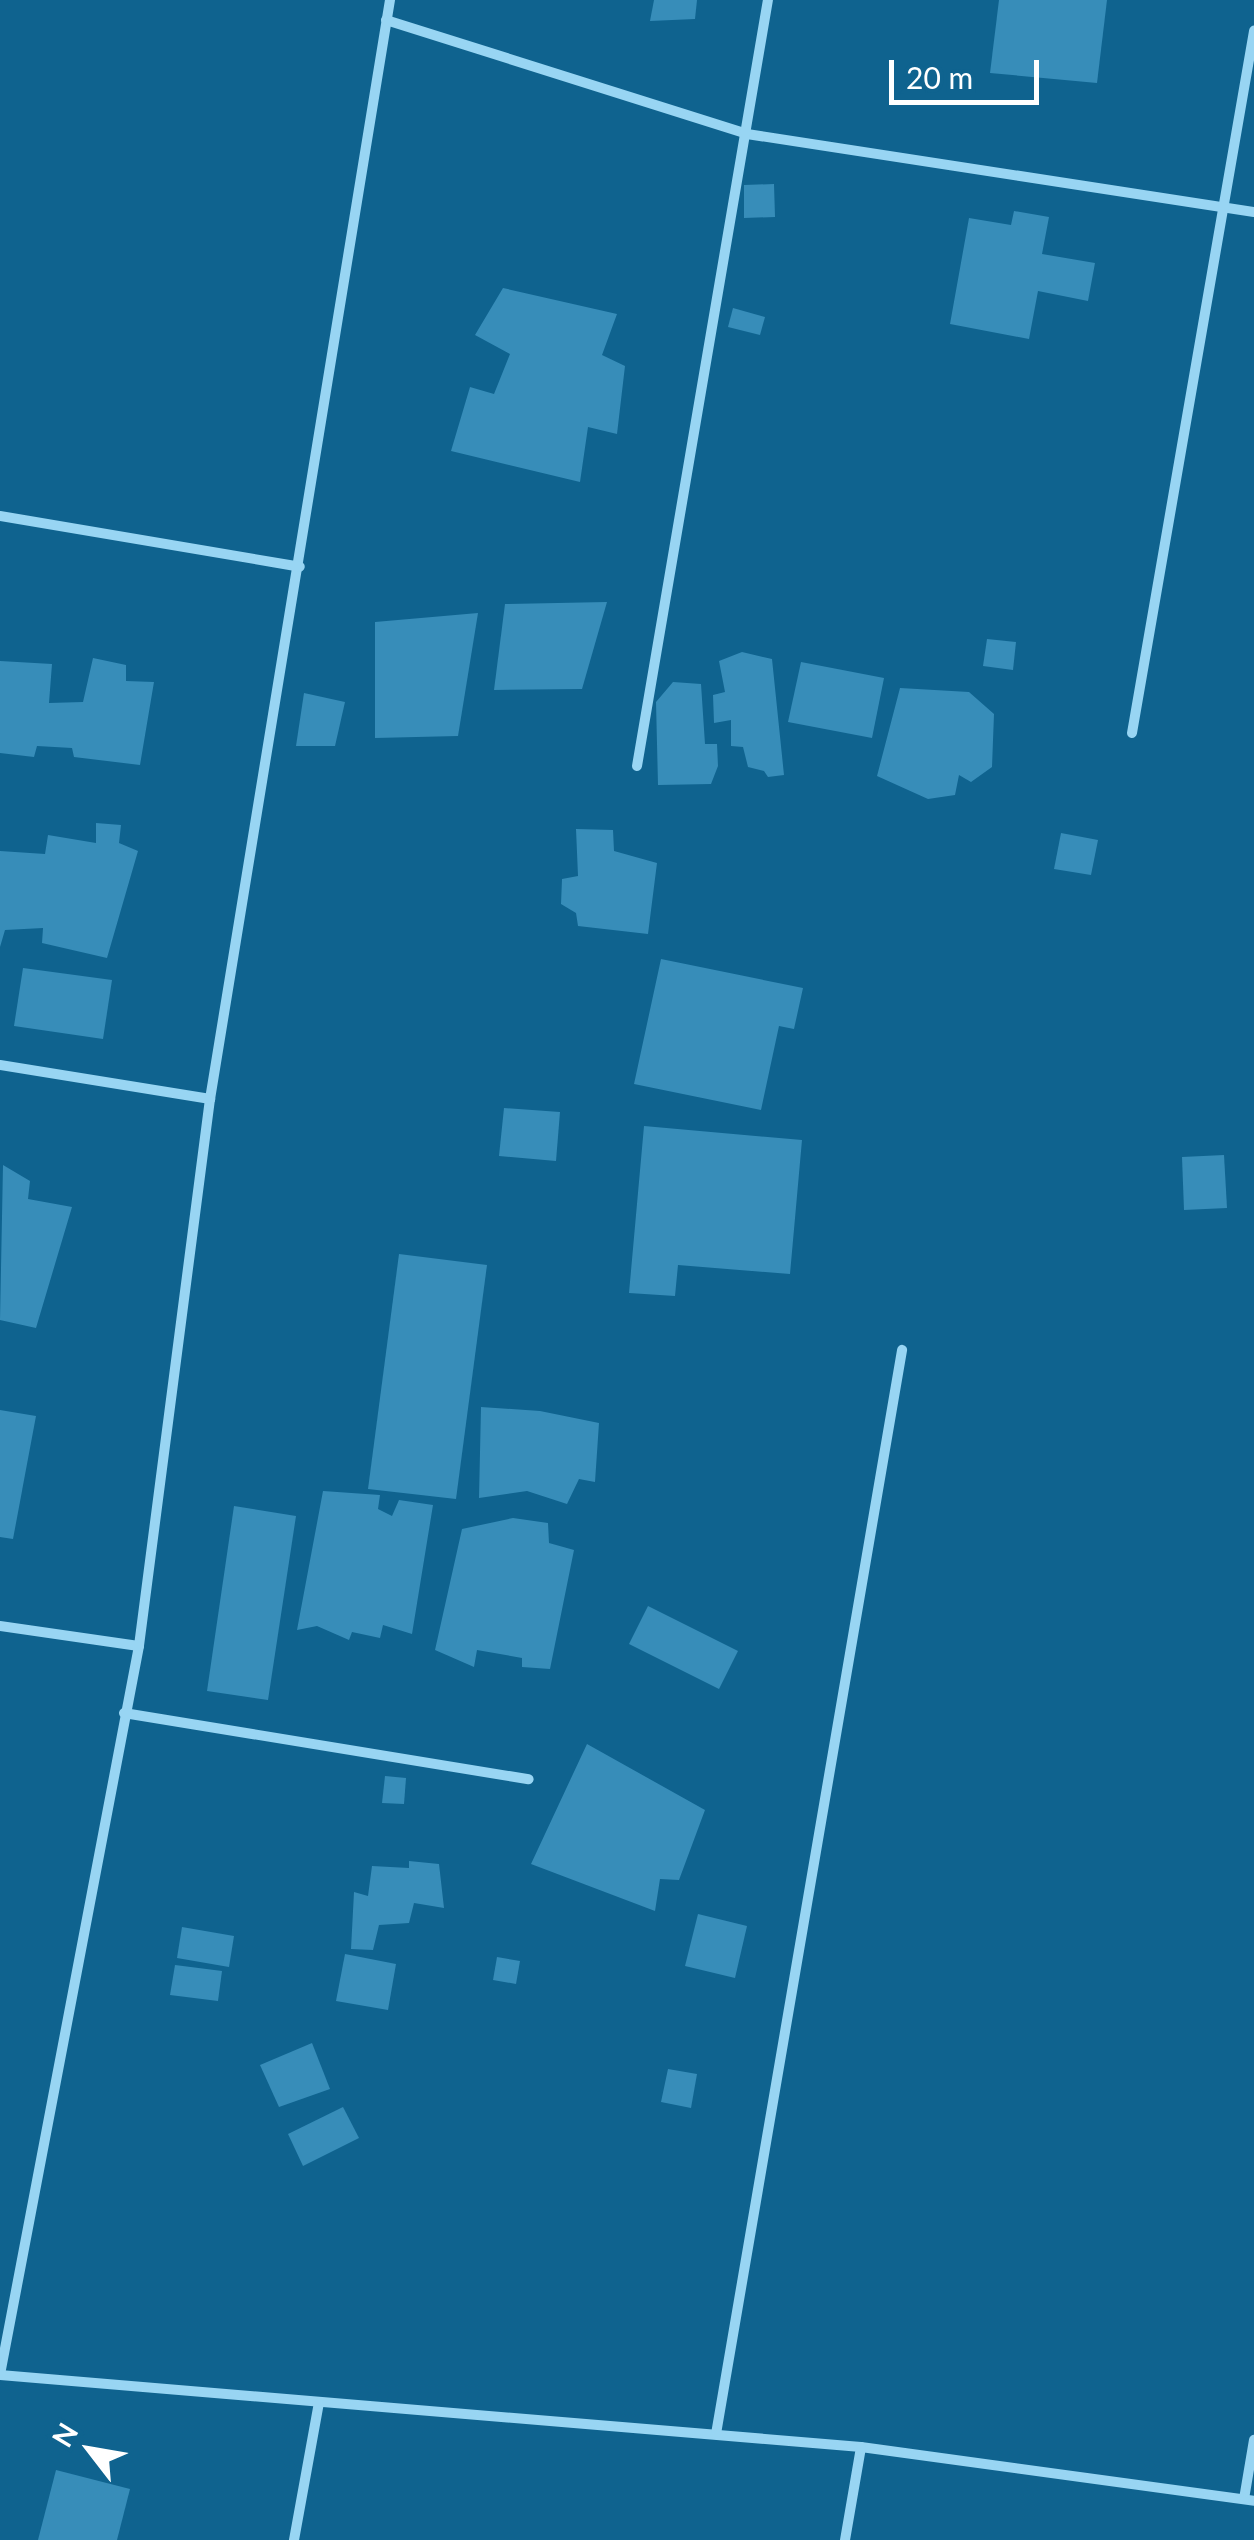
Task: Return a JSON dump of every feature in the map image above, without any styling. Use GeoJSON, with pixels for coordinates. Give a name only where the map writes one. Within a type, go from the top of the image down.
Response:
{"type":"FeatureCollection","features":[{"type":"Feature","properties":{"kind":"street"},"geometry":{"type":"LineString","coordinates":[[390,0],[210,1099],[139,1646],[0,2375],[860,2447],[1249,2500],[1254,2440]]}},
{"type":"Feature","properties":{"kind":"street"},"geometry":{"type":"LineString","coordinates":[[637,766],[768,0]]}},
{"type":"Feature","properties":{"kind":"street"},"geometry":{"type":"LineString","coordinates":[[386,20],[747,134],[1254,212]]}},
{"type":"Feature","properties":{"kind":"street"},"geometry":{"type":"LineString","coordinates":[[1132,733],[1254,32]]}},
{"type":"Feature","properties":{"kind":"street"},"geometry":{"type":"LineString","coordinates":[[0,516],[300,567]]}},
{"type":"Feature","properties":{"kind":"street"},"geometry":{"type":"LineString","coordinates":[[0,1065],[210,1099]]}},
{"type":"Feature","properties":{"kind":"street"},"geometry":{"type":"LineString","coordinates":[[716,2434],[902,1350]]}},
{"type":"Feature","properties":{"kind":"street"},"geometry":{"type":"LineString","coordinates":[[0,1626],[139,1646]]}},
{"type":"Feature","properties":{"kind":"street"},"geometry":{"type":"LineString","coordinates":[[124,1713],[529,1780]]}},
{"type":"Feature","properties":{"kind":"street"},"geometry":{"type":"LineString","coordinates":[[294,2540],[319,2402]]}},
{"type":"Feature","properties":{"kind":"street"},"geometry":{"type":"LineString","coordinates":[[845,2540],[860,2447]]}},
{"type":"Feature","properties":{"kind":"building"},"geometry":{"type":"Polygon","coordinates":[[[654,0],[697,0],[695,19],[650,21],[654,0]]]}},
{"type":"Feature","properties":{"kind":"building"},"geometry":{"type":"Polygon","coordinates":[[[999,0],[1107,0],[1097,83],[990,73],[999,0]]]}},
{"type":"Feature","properties":{"kind":"building"},"geometry":{"type":"Polygon","coordinates":[[[774,184],[775,217],[744,218],[744,185],[774,184]]]}},
{"type":"Feature","properties":{"kind":"building"},"geometry":{"type":"Polygon","coordinates":[[[1014,211],[1049,217],[1042,254],[1095,263],[1088,301],[1038,291],[1029,339],[950,324],[969,218],[1011,225],[1014,211]]]}},
{"type":"Feature","properties":{"kind":"building"},"geometry":{"type":"Polygon","coordinates":[[[503,288],[617,314],[602,355],[625,366],[617,434],[588,427],[580,482],[451,451],[470,387],[494,394],[510,354],[475,335],[503,288]]]}},
{"type":"Feature","properties":{"kind":"building"},"geometry":{"type":"Polygon","coordinates":[[[733,308],[765,317],[760,335],[728,327],[733,308]]]}},
{"type":"Feature","properties":{"kind":"building"},"geometry":{"type":"Polygon","coordinates":[[[607,602],[582,689],[494,690],[505,604],[607,602]]]}},
{"type":"Feature","properties":{"kind":"building"},"geometry":{"type":"Polygon","coordinates":[[[478,613],[458,736],[375,738],[375,622],[478,613]]]}},
{"type":"Feature","properties":{"kind":"building"},"geometry":{"type":"Polygon","coordinates":[[[987,639],[1016,642],[1013,670],[983,666],[987,639]]]}},
{"type":"Feature","properties":{"kind":"building"},"geometry":{"type":"Polygon","coordinates":[[[742,652],[772,659],[784,775],[768,777],[764,771],[748,767],[743,747],[731,746],[731,720],[714,723],[713,695],[725,692],[719,661],[742,652]]]}},
{"type":"Feature","properties":{"kind":"building"},"geometry":{"type":"Polygon","coordinates":[[[93,658],[126,665],[126,681],[154,682],[140,765],[74,757],[72,748],[37,746],[34,757],[0,753],[0,661],[52,664],[49,703],[83,702],[93,658]]]}},
{"type":"Feature","properties":{"kind":"building"},"geometry":{"type":"Polygon","coordinates":[[[801,662],[884,678],[872,738],[788,722],[801,662]]]}},
{"type":"Feature","properties":{"kind":"building"},"geometry":{"type":"Polygon","coordinates":[[[673,682],[701,684],[705,744],[717,744],[718,766],[711,784],[658,785],[656,702],[673,682]]]}},
{"type":"Feature","properties":{"kind":"building"},"geometry":{"type":"Polygon","coordinates":[[[900,688],[969,692],[994,714],[992,767],[971,782],[959,775],[955,795],[928,799],[877,776],[900,688]]]}},
{"type":"Feature","properties":{"kind":"building"},"geometry":{"type":"Polygon","coordinates":[[[304,693],[345,702],[335,746],[296,746],[304,693]]]}},
{"type":"Feature","properties":{"kind":"building"},"geometry":{"type":"Polygon","coordinates":[[[96,823],[121,825],[119,843],[138,851],[107,958],[42,943],[43,928],[5,930],[0,947],[0,851],[45,854],[48,835],[96,843],[96,823]]]}},
{"type":"Feature","properties":{"kind":"building"},"geometry":{"type":"Polygon","coordinates":[[[576,829],[613,830],[614,851],[657,863],[648,934],[578,926],[576,913],[561,904],[562,879],[578,876],[576,829]]]}},
{"type":"Feature","properties":{"kind":"building"},"geometry":{"type":"Polygon","coordinates":[[[1061,833],[1098,840],[1091,875],[1054,869],[1061,833]]]}},
{"type":"Feature","properties":{"kind":"building"},"geometry":{"type":"Polygon","coordinates":[[[661,959],[803,988],[794,1029],[779,1026],[761,1110],[634,1084],[661,959]]]}},
{"type":"Feature","properties":{"kind":"building"},"geometry":{"type":"Polygon","coordinates":[[[23,968],[112,980],[103,1039],[14,1026],[23,968]]]}},
{"type":"Feature","properties":{"kind":"building"},"geometry":{"type":"Polygon","coordinates":[[[504,1108],[560,1112],[556,1161],[499,1156],[504,1108]]]}},
{"type":"Feature","properties":{"kind":"building"},"geometry":{"type":"Polygon","coordinates":[[[644,1126],[802,1140],[790,1274],[678,1265],[675,1296],[629,1293],[644,1126]]]}},
{"type":"Feature","properties":{"kind":"building"},"geometry":{"type":"Polygon","coordinates":[[[1224,1155],[1227,1208],[1184,1210],[1182,1157],[1224,1155]]]}},
{"type":"Feature","properties":{"kind":"building"},"geometry":{"type":"Polygon","coordinates":[[[3,1165],[30,1181],[28,1199],[72,1207],[36,1328],[0,1320],[3,1165]]]}},
{"type":"Feature","properties":{"kind":"building"},"geometry":{"type":"Polygon","coordinates":[[[399,1254],[487,1265],[456,1499],[368,1489],[399,1254]]]}},
{"type":"Feature","properties":{"kind":"building"},"geometry":{"type":"Polygon","coordinates":[[[481,1407],[540,1411],[599,1423],[595,1482],[579,1479],[567,1504],[527,1491],[479,1498],[481,1407]]]}},
{"type":"Feature","properties":{"kind":"building"},"geometry":{"type":"Polygon","coordinates":[[[0,1410],[36,1416],[13,1539],[0,1537],[0,1410]]]}},
{"type":"Feature","properties":{"kind":"building"},"geometry":{"type":"Polygon","coordinates":[[[323,1491],[380,1495],[378,1509],[392,1516],[399,1500],[433,1505],[412,1634],[383,1625],[380,1638],[352,1632],[349,1640],[317,1626],[297,1630],[323,1491]]]}},
{"type":"Feature","properties":{"kind":"building"},"geometry":{"type":"Polygon","coordinates":[[[234,1506],[296,1516],[268,1700],[207,1691],[234,1506]]]}},
{"type":"Feature","properties":{"kind":"building"},"geometry":{"type":"Polygon","coordinates":[[[513,1518],[548,1523],[549,1543],[574,1550],[550,1669],[522,1667],[522,1658],[477,1650],[474,1667],[435,1650],[462,1529],[513,1518]]]}},
{"type":"Feature","properties":{"kind":"building"},"geometry":{"type":"Polygon","coordinates":[[[648,1606],[738,1651],[719,1689],[629,1644],[648,1606]]]}},
{"type":"Feature","properties":{"kind":"building"},"geometry":{"type":"Polygon","coordinates":[[[587,1744],[705,1810],[679,1880],[660,1879],[655,1911],[531,1864],[587,1744]]]}},
{"type":"Feature","properties":{"kind":"building"},"geometry":{"type":"Polygon","coordinates":[[[385,1776],[406,1778],[404,1804],[382,1803],[385,1776]]]}},
{"type":"Feature","properties":{"kind":"building"},"geometry":{"type":"Polygon","coordinates":[[[409,1861],[439,1864],[444,1908],[414,1903],[409,1923],[379,1925],[373,1950],[351,1949],[354,1892],[368,1896],[372,1866],[409,1868],[409,1861]]]}},
{"type":"Feature","properties":{"kind":"building"},"geometry":{"type":"Polygon","coordinates":[[[698,1914],[747,1926],[735,1978],[685,1966],[698,1914]]]}},
{"type":"Feature","properties":{"kind":"building"},"geometry":{"type":"Polygon","coordinates":[[[182,1927],[234,1936],[229,1967],[177,1958],[182,1927]]]}},
{"type":"Feature","properties":{"kind":"building"},"geometry":{"type":"Polygon","coordinates":[[[345,1954],[396,1964],[388,2010],[336,2001],[345,1954]]]}},
{"type":"Feature","properties":{"kind":"building"},"geometry":{"type":"Polygon","coordinates":[[[497,1957],[520,1961],[516,1984],[493,1980],[497,1957]]]}},
{"type":"Feature","properties":{"kind":"building"},"geometry":{"type":"Polygon","coordinates":[[[175,1965],[222,1971],[218,2001],[170,1995],[175,1965]]]}},
{"type":"Feature","properties":{"kind":"building"},"geometry":{"type":"Polygon","coordinates":[[[312,2043],[330,2089],[279,2107],[260,2065],[312,2043]]]}},
{"type":"Feature","properties":{"kind":"building"},"geometry":{"type":"Polygon","coordinates":[[[668,2069],[697,2074],[691,2108],[661,2102],[668,2069]]]}},
{"type":"Feature","properties":{"kind":"building"},"geometry":{"type":"Polygon","coordinates":[[[343,2107],[359,2138],[303,2166],[288,2134],[343,2107]]]}},
{"type":"Feature","properties":{"kind":"building"},"geometry":{"type":"Polygon","coordinates":[[[56,2470],[130,2489],[117,2540],[38,2540],[56,2470]]]}}]}
